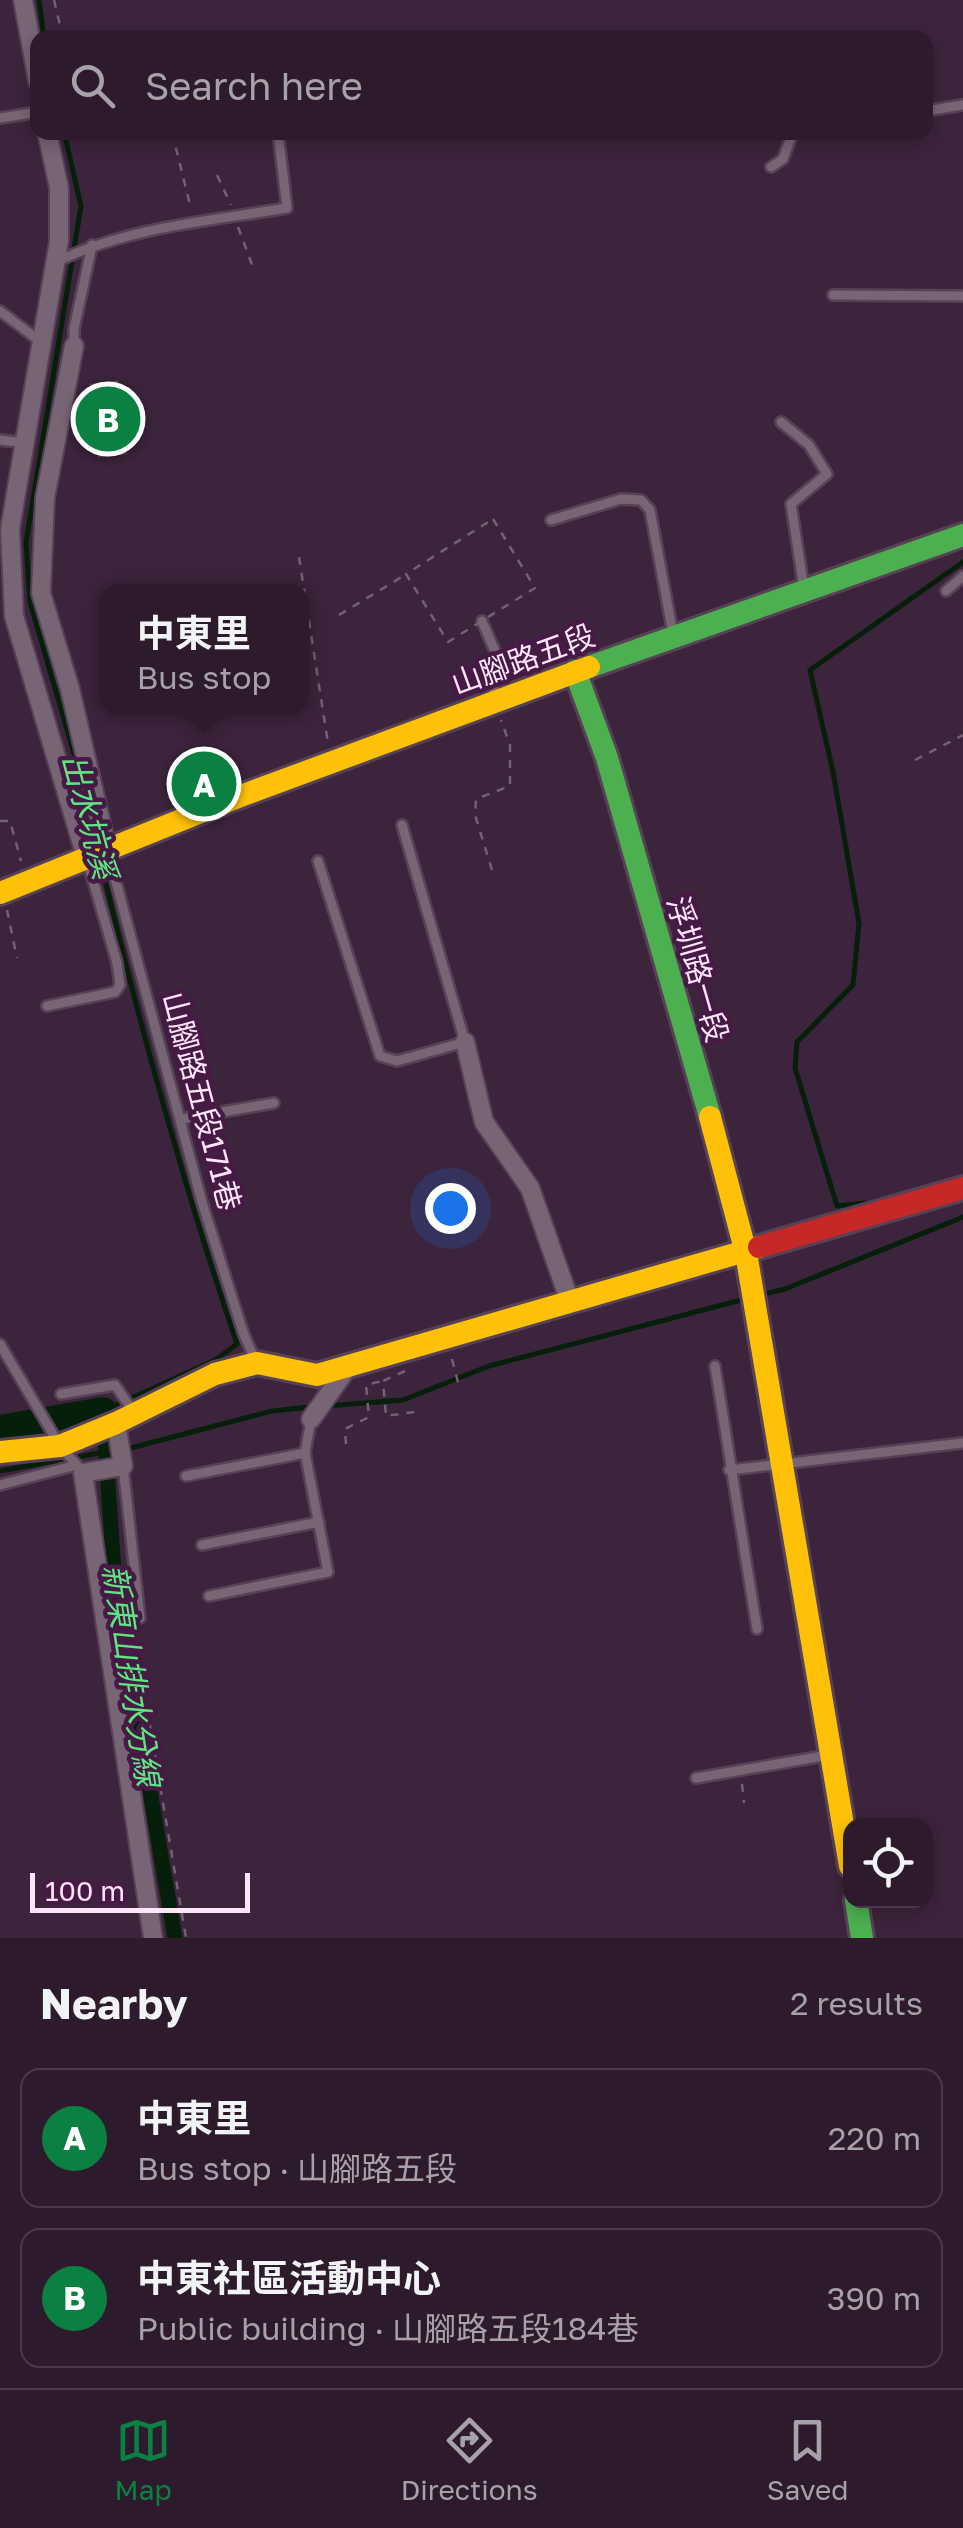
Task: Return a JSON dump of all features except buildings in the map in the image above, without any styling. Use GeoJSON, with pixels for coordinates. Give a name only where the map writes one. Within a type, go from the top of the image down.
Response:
{"type":"FeatureCollection","features":[{"type":"Feature","properties":{"kind":"street"},"geometry":{"type":"LineString","coordinates":[[23,0],[30,38]]}},
{"type":"Feature","properties":{"kind":"street"},"geometry":{"type":"LineString","coordinates":[[49,140],[60,188],[56,262],[10,529],[14,616],[97,853]]}},
{"type":"Feature","properties":{"kind":"street"},"geometry":{"type":"LineString","coordinates":[[74,346],[45,498],[41,592],[70,689],[97,853]]}},
{"type":"Feature","properties":{"kind":"street","name":"山腳路五段"},"geometry":{"type":"LineString","coordinates":[[2,892],[196,811],[576,671],[963,536]]}},
{"type":"Feature","properties":{"kind":"street","name":"浮圳路一段"},"geometry":{"type":"LineString","coordinates":[[576,671],[607,758],[746,1253],[843,1822]]}},
{"type":"Feature","properties":{"kind":"street"},"geometry":{"type":"LineString","coordinates":[[465,1042],[484,1122],[530,1188],[570,1302]]}},
{"type":"Feature","properties":{"kind":"street"},"geometry":{"type":"LineString","coordinates":[[0,1452],[126,1418],[214,1374],[257,1363],[318,1375],[963,1188]]}},
{"type":"Feature","properties":{"kind":"street"},"geometry":{"type":"LineString","coordinates":[[312,1419],[348,1367]]}},
{"type":"Feature","properties":{"kind":"street"},"geometry":{"type":"LineString","coordinates":[[126,1418],[122,1466],[80,1469],[152,1938]]}},
{"type":"Feature","properties":{"kind":"street"},"geometry":{"type":"LineString","coordinates":[[857,1908],[862,1938]]}},
{"type":"Feature","properties":{"kind":"lane"},"geometry":{"type":"LineString","coordinates":[[933,110],[963,105]]}},
{"type":"Feature","properties":{"kind":"lane"},"geometry":{"type":"LineString","coordinates":[[0,118],[30,113]]}},
{"type":"Feature","properties":{"kind":"lane"},"geometry":{"type":"LineString","coordinates":[[56,262],[92,245],[287,208],[279,140]]}},
{"type":"Feature","properties":{"kind":"lane"},"geometry":{"type":"LineString","coordinates":[[771,166],[783,160],[790,140]]}},
{"type":"Feature","properties":{"kind":"lane"},"geometry":{"type":"LineString","coordinates":[[74,346],[92,245]]}},
{"type":"Feature","properties":{"kind":"lane"},"geometry":{"type":"LineString","coordinates":[[833,296],[963,296]]}},
{"type":"Feature","properties":{"kind":"lane"},"geometry":{"type":"LineString","coordinates":[[0,311],[43,343]]}},
{"type":"Feature","properties":{"kind":"lane"},"geometry":{"type":"LineString","coordinates":[[781,422],[809,444],[827,474],[791,504],[804,592]]}},
{"type":"Feature","properties":{"kind":"lane"},"geometry":{"type":"LineString","coordinates":[[0,440],[26,443]]}},
{"type":"Feature","properties":{"kind":"lane"},"geometry":{"type":"LineString","coordinates":[[551,520],[621,499],[640,500],[650,510],[674,637]]}},
{"type":"Feature","properties":{"kind":"lane"},"geometry":{"type":"LineString","coordinates":[[946,591],[963,576]]}},
{"type":"Feature","properties":{"kind":"lane"},"geometry":{"type":"LineString","coordinates":[[482,621],[498,656],[494,701]]}},
{"type":"Feature","properties":{"kind":"lane"},"geometry":{"type":"LineString","coordinates":[[318,861],[380,1056],[397,1061],[465,1042],[402,826]]}},
{"type":"Feature","properties":{"kind":"lane"},"geometry":{"type":"LineString","coordinates":[[47,1006],[115,992],[120,985],[97,853]]}},
{"type":"Feature","properties":{"kind":"lane","name":"山腳路五段171巷"},"geometry":{"type":"LineString","coordinates":[[97,853],[182,1119],[202,1202],[243,1332],[257,1363]]}},
{"type":"Feature","properties":{"kind":"lane"},"geometry":{"type":"LineString","coordinates":[[182,1119],[274,1103]]}},
{"type":"Feature","properties":{"kind":"lane"},"geometry":{"type":"LineString","coordinates":[[0,1344],[35,1407],[80,1469],[0,1485]]}},
{"type":"Feature","properties":{"kind":"lane"},"geometry":{"type":"LineString","coordinates":[[716,1366],[729,1470],[757,1629]]}},
{"type":"Feature","properties":{"kind":"lane"},"geometry":{"type":"LineString","coordinates":[[61,1394],[115,1385],[126,1418]]}},
{"type":"Feature","properties":{"kind":"lane"},"geometry":{"type":"LineString","coordinates":[[209,1596],[328,1572],[305,1453],[312,1419]]}},
{"type":"Feature","properties":{"kind":"lane"},"geometry":{"type":"LineString","coordinates":[[729,1470],[963,1442]]}},
{"type":"Feature","properties":{"kind":"lane"},"geometry":{"type":"LineString","coordinates":[[186,1476],[305,1453]]}},
{"type":"Feature","properties":{"kind":"lane"},"geometry":{"type":"LineString","coordinates":[[122,1466],[140,1618]]}},
{"type":"Feature","properties":{"kind":"lane"},"geometry":{"type":"LineString","coordinates":[[202,1545],[319,1522]]}},
{"type":"Feature","properties":{"kind":"lane"},"geometry":{"type":"LineString","coordinates":[[696,1778],[832,1754]]}},
{"type":"Feature","properties":{"kind":"path"},"geometry":{"type":"LineString","coordinates":[[54,0],[62,30]]}},
{"type":"Feature","properties":{"kind":"path"},"geometry":{"type":"LineString","coordinates":[[174,140],[195,224]]}},
{"type":"Feature","properties":{"kind":"path"},"geometry":{"type":"LineString","coordinates":[[217,175],[230,198],[254,270]]}},
{"type":"Feature","properties":{"kind":"path"},"geometry":{"type":"LineString","coordinates":[[339,615],[493,520],[536,588],[448,642],[406,574]]}},
{"type":"Feature","properties":{"kind":"path"},"geometry":{"type":"LineString","coordinates":[[299,557],[303,584]]}},
{"type":"Feature","properties":{"kind":"path"},"geometry":{"type":"LineString","coordinates":[[309,626],[332,761]]}},
{"type":"Feature","properties":{"kind":"path"},"geometry":{"type":"LineString","coordinates":[[492,870],[475,815],[476,800],[510,786],[510,746],[494,701]]}},
{"type":"Feature","properties":{"kind":"path"},"geometry":{"type":"LineString","coordinates":[[914,760],[963,735]]}},
{"type":"Feature","properties":{"kind":"path"},"geometry":{"type":"LineString","coordinates":[[0,821],[10,821],[27,882]]}},
{"type":"Feature","properties":{"kind":"path"},"geometry":{"type":"LineString","coordinates":[[2,892],[17,958]]}},
{"type":"Feature","properties":{"kind":"path"},"geometry":{"type":"LineString","coordinates":[[455,1371],[460,1390]]}},
{"type":"Feature","properties":{"kind":"path"},"geometry":{"type":"LineString","coordinates":[[346,1444],[345,1429],[370,1417],[366,1385],[383,1381]]}},
{"type":"Feature","properties":{"kind":"path"},"geometry":{"type":"LineString","coordinates":[[384,1394],[386,1416],[421,1411]]}},
{"type":"Feature","properties":{"kind":"path"},"geometry":{"type":"LineString","coordinates":[[140,1618],[136,1644],[186,1938]]}},
{"type":"Feature","properties":{"kind":"path"},"geometry":{"type":"LineString","coordinates":[[740,1771],[744,1803]]}},
{"type":"Feature","properties":{"kind":"waterway","name":"出水坑溪"},"geometry":{"type":"LineString","coordinates":[[39,0],[43,30]]}},
{"type":"Feature","properties":{"kind":"waterway","name":"出水坑溪"},"geometry":{"type":"LineString","coordinates":[[66,140],[81,206],[26,542],[30,602],[97,844]]}},
{"type":"Feature","properties":{"kind":"waterway"},"geometry":{"type":"LineString","coordinates":[[866,1203],[837,1206],[795,1068],[797,1042],[853,985],[859,923],[833,772],[810,670],[963,562]]}},
{"type":"Feature","properties":{"kind":"waterway","name":"出水坑溪"},"geometry":{"type":"LineString","coordinates":[[100,859],[163,1103],[237,1344],[215,1360],[103,1411]]}},
{"type":"Feature","properties":{"kind":"waterway"},"geometry":{"type":"LineString","coordinates":[[761,1295],[785,1289],[963,1217]]}},
{"type":"Feature","properties":{"kind":"waterway"},"geometry":{"type":"LineString","coordinates":[[326,1406],[403,1400],[489,1366],[745,1299]]}},
{"type":"Feature","properties":{"kind":"waterway"},"geometry":{"type":"LineString","coordinates":[[127,1449],[272,1411],[310,1407]]}},
{"type":"Feature","properties":{"kind":"waterway","name":"新東山排水分線"},"geometry":{"type":"LineString","coordinates":[[103,1411],[115,1585],[175,1938]]}},
{"type":"Feature","properties":{"kind":"waterway"},"geometry":{"type":"LineString","coordinates":[[0,1429],[103,1411]]}},
{"type":"Feature","properties":{"kind":"waterway"},"geometry":{"type":"LineString","coordinates":[[0,1471],[116,1450]]}},
{"type":"Feature","properties":{"kind":"traffic: fast"},"geometry":{"type":"LineString","coordinates":[[589,667],[963,535]]}},
{"type":"Feature","properties":{"kind":"traffic: fast"},"geometry":{"type":"LineString","coordinates":[[575,671],[607,758],[710,1117]]}},
{"type":"Feature","properties":{"kind":"traffic: fast"},"geometry":{"type":"LineString","coordinates":[[857,1908],[862,1938]]}},
{"type":"Feature","properties":{"kind":"traffic: slow"},"geometry":{"type":"LineString","coordinates":[[0,893],[238,797],[589,667]]}},
{"type":"Feature","properties":{"kind":"traffic: slow"},"geometry":{"type":"LineString","coordinates":[[710,1117],[746,1253],[843,1825]]}},
{"type":"Feature","properties":{"kind":"traffic: slow"},"geometry":{"type":"LineString","coordinates":[[0,1452],[60,1446],[215,1374],[257,1363],[317,1375],[759,1247]]}},
{"type":"Feature","properties":{"kind":"traffic: jam"},"geometry":{"type":"LineString","coordinates":[[759,1247],[963,1188]]}},
{"type":"Feature","properties":{"kind":"place","name":"中東社區活動中心"},"geometry":{"type":"Point","coordinates":[108,419]}},
{"type":"Feature","properties":{"kind":"place","name":"中東里"},"geometry":{"type":"Point","coordinates":[204,784]}}]}
